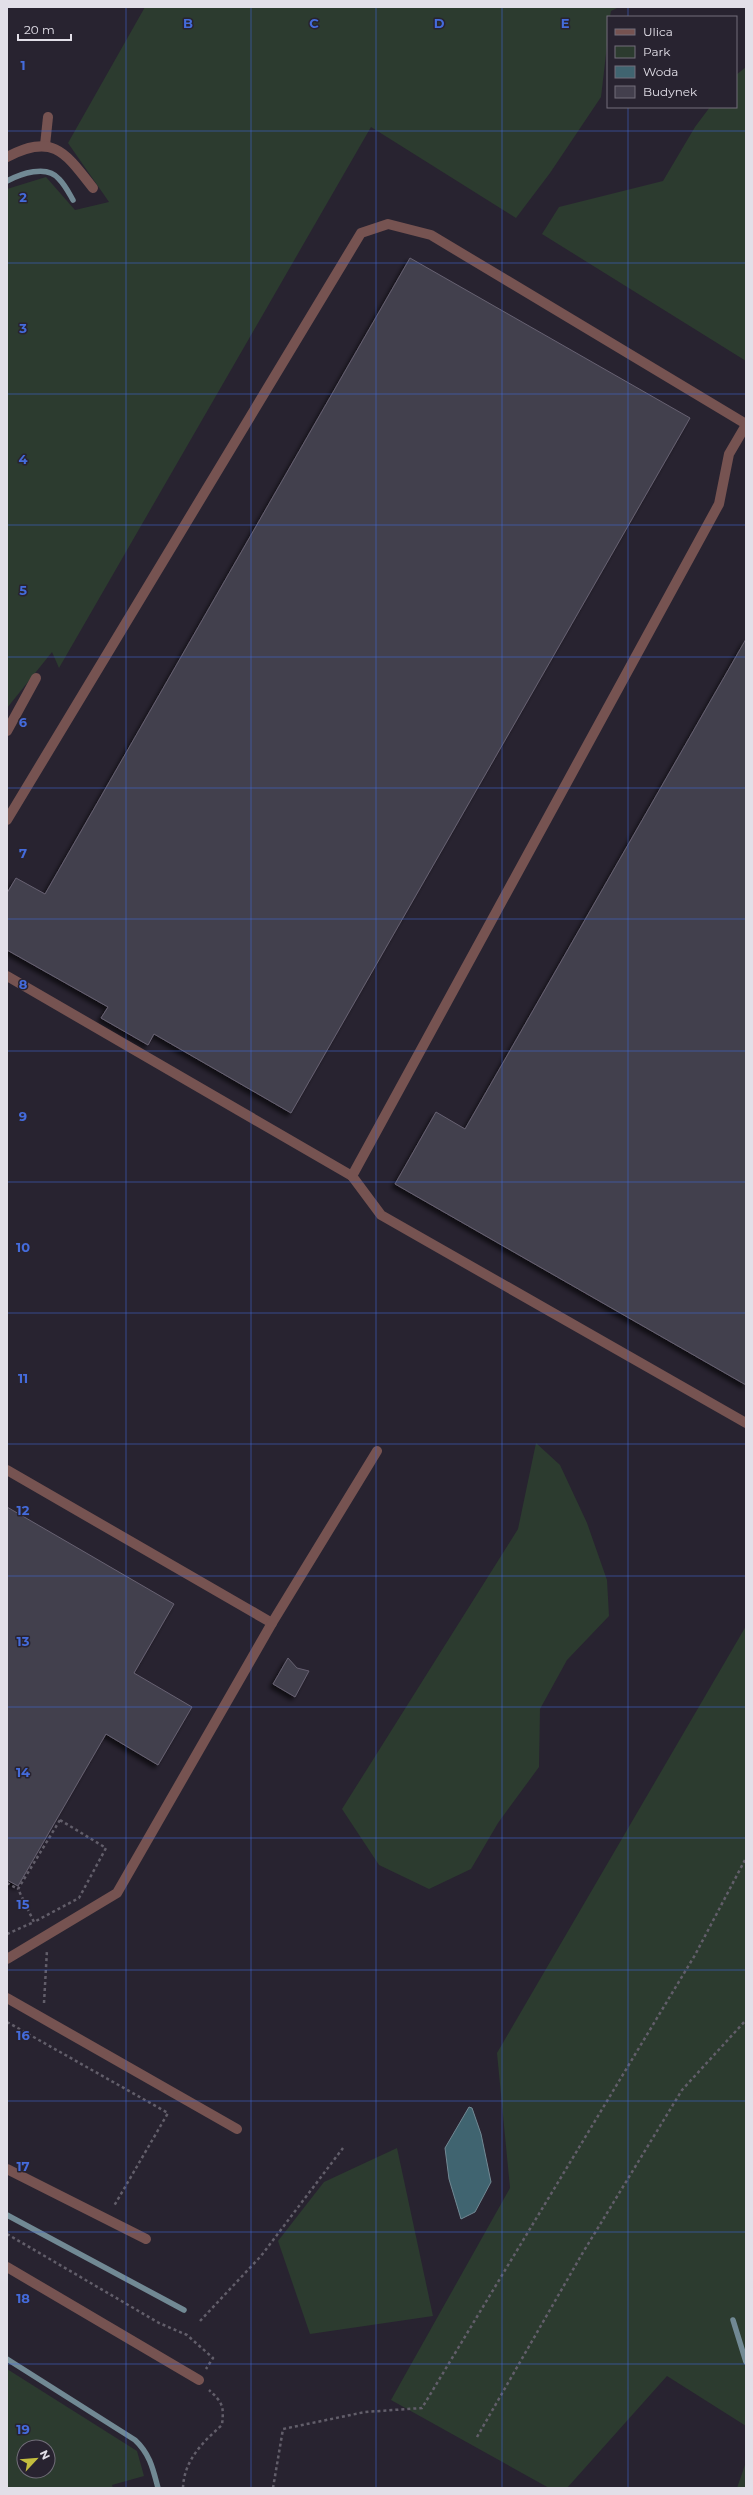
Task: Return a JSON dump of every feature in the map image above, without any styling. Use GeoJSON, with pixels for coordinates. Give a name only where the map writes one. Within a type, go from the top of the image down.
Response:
{"type":"FeatureCollection","features":[{"type":"Feature","properties":{"kind":"street"},"geometry":{"type":"LineString","coordinates":[[45,145],[48,117]]}},
{"type":"Feature","properties":{"kind":"street"},"geometry":{"type":"LineString","coordinates":[[7,157],[26,147],[45,145],[65,156],[75,164],[93,188]]}},
{"type":"Feature","properties":{"kind":"street"},"geometry":{"type":"LineString","coordinates":[[7,820],[361,233],[388,224],[431,235],[746,425],[729,454],[719,504],[352,1176]]}},
{"type":"Feature","properties":{"kind":"street"},"geometry":{"type":"LineString","coordinates":[[7,731],[36,678]]}},
{"type":"Feature","properties":{"kind":"street"},"geometry":{"type":"LineString","coordinates":[[7,976],[352,1176],[381,1215],[746,1423]]}},
{"type":"Feature","properties":{"kind":"street"},"geometry":{"type":"LineString","coordinates":[[7,1959],[117,1893],[272,1623],[377,1451]]}},
{"type":"Feature","properties":{"kind":"street"},"geometry":{"type":"LineString","coordinates":[[7,1470],[272,1623]]}},
{"type":"Feature","properties":{"kind":"street"},"geometry":{"type":"LineString","coordinates":[[7,1998],[42,2020],[237,2129]]}},
{"type":"Feature","properties":{"kind":"street"},"geometry":{"type":"LineString","coordinates":[[7,2169],[146,2239]]}},
{"type":"Feature","properties":{"kind":"street"},"geometry":{"type":"LineString","coordinates":[[7,2267],[199,2380]]}},
{"type":"Feature","properties":{"kind":"path"},"geometry":{"type":"LineString","coordinates":[[7,1934],[34,1922],[79,1898],[106,1848],[60,1820],[18,1889]]}},
{"type":"Feature","properties":{"kind":"path"},"geometry":{"type":"LineString","coordinates":[[273,2488],[283,2429],[365,2412],[422,2408],[695,1955],[746,1858]]}},
{"type":"Feature","properties":{"kind":"path"},"geometry":{"type":"LineString","coordinates":[[7,1883],[18,1889],[47,1950],[42,2020]]}},
{"type":"Feature","properties":{"kind":"path"},"geometry":{"type":"LineString","coordinates":[[477,2438],[575,2267],[682,2090],[746,2020]]}},
{"type":"Feature","properties":{"kind":"path"},"geometry":{"type":"LineString","coordinates":[[7,2022],[168,2113],[114,2206]]}},
{"type":"Feature","properties":{"kind":"path"},"geometry":{"type":"LineString","coordinates":[[200,2321],[261,2256],[343,2148]]}},
{"type":"Feature","properties":{"kind":"path"},"geometry":{"type":"LineString","coordinates":[[7,2234],[159,2323],[187,2335],[213,2358],[199,2380],[220,2400],[224,2408],[222,2425],[198,2446],[183,2478],[183,2488]]}},
{"type":"Feature","properties":{"kind":"green space"},"geometry":{"type":"Polygon","coordinates":[[[145,7],[619,7],[611,11],[610,16],[607,16],[607,46],[601,97],[550,173],[516,218],[371,127],[59,668],[52,652],[7,708],[7,189],[46,177],[75,210],[109,202],[68,143],[145,7]]]}},
{"type":"Feature","properties":{"kind":"green space"},"geometry":{"type":"Polygon","coordinates":[[[746,67],[746,361],[542,234],[559,207],[663,181],[695,127],[709,108],[737,108],[737,74],[746,67]]]}},
{"type":"Feature","properties":{"kind":"green space"},"geometry":{"type":"Polygon","coordinates":[[[536,1443],[560,1465],[587,1523],[607,1580],[609,1616],[567,1660],[540,1709],[539,1767],[498,1823],[471,1869],[429,1889],[379,1865],[342,1809],[518,1529],[536,1443]]]}},
{"type":"Feature","properties":{"kind":"green space"},"geometry":{"type":"Polygon","coordinates":[[[746,1626],[746,2426],[667,2376],[567,2488],[549,2488],[391,2400],[510,2188],[497,2053],[746,1626]]]}},
{"type":"Feature","properties":{"kind":"green space"},"geometry":{"type":"Polygon","coordinates":[[[397,2148],[433,2316],[310,2334],[278,2241],[324,2182],[397,2148]]]}},
{"type":"Feature","properties":{"kind":"green space"},"geometry":{"type":"Polygon","coordinates":[[[7,2369],[137,2451],[144,2476],[112,2485],[113,2488],[7,2488],[7,2369]]]}},
{"type":"Feature","properties":{"kind":"green space"},"geometry":{"type":"Polygon","coordinates":[[[746,2462],[746,2488],[737,2488],[746,2462]]]}},
{"type":"Feature","properties":{"kind":"water"},"geometry":{"type":"Polygon","coordinates":[[[469,2107],[472,2108],[481,2134],[491,2182],[475,2212],[461,2219],[449,2179],[445,2148],[469,2107]]]}},
{"type":"Feature","properties":{"kind":"building"},"geometry":{"type":"Polygon","coordinates":[[[410,258],[690,418],[291,1113],[154,1034],[148,1045],[101,1018],[108,1007],[7,950],[7,893],[16,878],[45,894],[410,258]]]}},
{"type":"Feature","properties":{"kind":"building"},"geometry":{"type":"Polygon","coordinates":[[[746,639],[746,1385],[395,1184],[436,1112],[465,1129],[746,639]]]}},
{"type":"Feature","properties":{"kind":"building"},"geometry":{"type":"Polygon","coordinates":[[[7,1507],[174,1604],[134,1673],[192,1707],[158,1765],[106,1734],[18,1886],[7,1880],[7,1507]]]}},
{"type":"Feature","properties":{"kind":"building"},"geometry":{"type":"Polygon","coordinates":[[[288,1658],[297,1668],[309,1671],[295,1697],[273,1684],[288,1658]]]}},
{"type":"Feature","properties":{"kind":"waterway"},"geometry":{"type":"LineString","coordinates":[[7,181],[26,173],[41,171],[48,172],[54,174],[61,181],[73,200]]}},
{"type":"Feature","properties":{"kind":"waterway"},"geometry":{"type":"LineString","coordinates":[[7,2215],[184,2310]]}},
{"type":"Feature","properties":{"kind":"waterway"},"geometry":{"type":"LineString","coordinates":[[733,2320],[746,2362]]}},
{"type":"Feature","properties":{"kind":"waterway"},"geometry":{"type":"LineString","coordinates":[[7,2359],[135,2440],[148,2456],[158,2488]]}}]}
